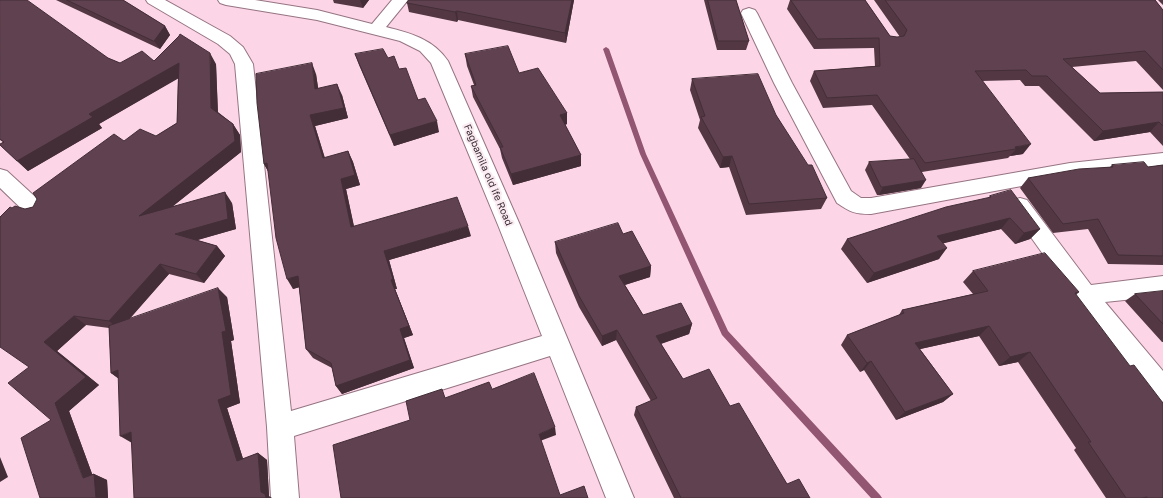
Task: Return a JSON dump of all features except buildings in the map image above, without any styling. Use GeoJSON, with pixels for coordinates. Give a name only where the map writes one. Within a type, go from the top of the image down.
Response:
{"type":"FeatureCollection","features":[{"type":"Feature","properties":{"kind":"street"},"geometry":{"type":"LineString","coordinates":[[154,0],[224,40],[237,51],[244,64],[280,426],[285,498]]}},
{"type":"Feature","properties":{"kind":"street","name":"Fagbamila old ife Road"},"geometry":{"type":"LineString","coordinates":[[226,0],[298,11],[406,37],[426,47],[440,61],[509,225],[620,498]]}},
{"type":"Feature","properties":{"kind":"street"},"geometry":{"type":"LineString","coordinates":[[376,29],[400,0]]}},
{"type":"Feature","properties":{"kind":"street"},"geometry":{"type":"LineString","coordinates":[[749,13],[783,83],[844,197],[857,206],[871,206],[1070,170],[1163,160]]}},
{"type":"Feature","properties":{"kind":"street"},"geometry":{"type":"LineString","coordinates":[[0,176],[36,210]]}},
{"type":"Feature","properties":{"kind":"street"},"geometry":{"type":"LineString","coordinates":[[1003,183],[1085,295],[1163,390]]}},
{"type":"Feature","properties":{"kind":"street"},"geometry":{"type":"LineString","coordinates":[[1085,295],[1163,286]]}},
{"type":"Feature","properties":{"kind":"street"},"geometry":{"type":"LineString","coordinates":[[280,426],[556,343]]}},
{"type":"Feature","properties":{"kind":"waterway"},"geometry":{"type":"LineString","coordinates":[[606,49],[643,154],[725,333],[877,498]]}}]}
